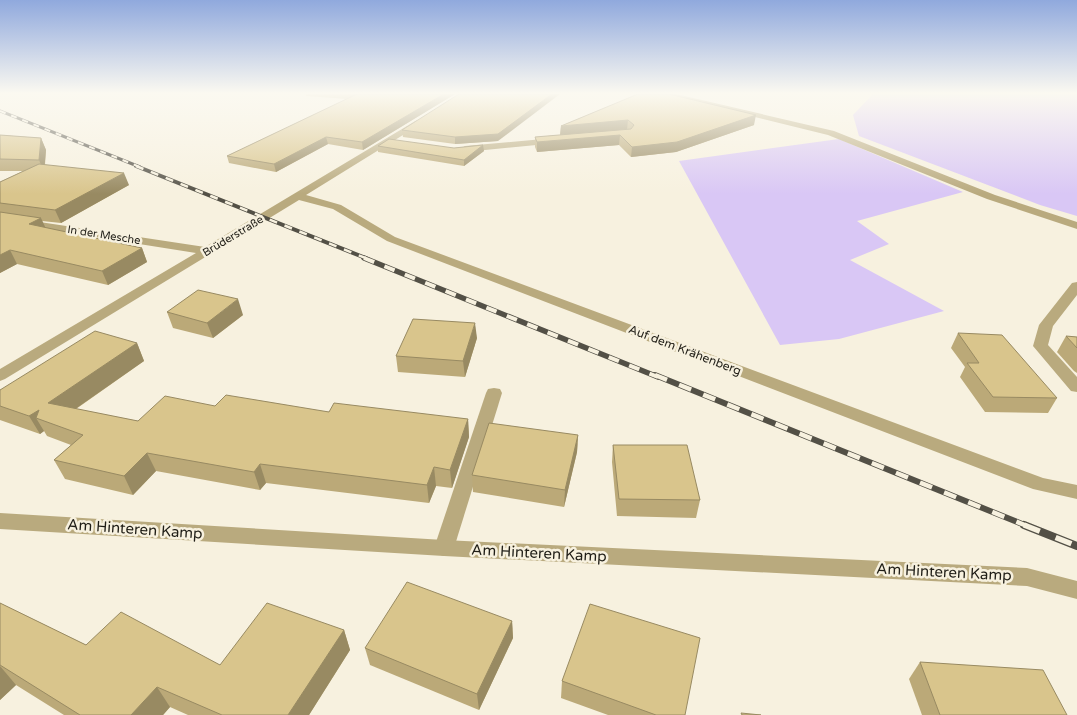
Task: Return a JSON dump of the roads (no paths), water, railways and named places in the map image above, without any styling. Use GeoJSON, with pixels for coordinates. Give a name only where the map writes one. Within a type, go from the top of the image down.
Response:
{"type":"FeatureCollection","features":[{"type":"Feature","properties":{"kind":"street","name":"Brüderstraße"},"geometry":{"type":"LineString","coordinates":[[0,376],[412,127]]}},
{"type":"Feature","properties":{"kind":"street"},"geometry":{"type":"LineString","coordinates":[[806,127],[830,133],[870,147],[991,197],[1077,226]]}},
{"type":"Feature","properties":{"kind":"street"},"geometry":{"type":"LineString","coordinates":[[392,140],[410,143]]}},
{"type":"Feature","properties":{"kind":"street"},"geometry":{"type":"LineString","coordinates":[[455,149],[560,141]]}},
{"type":"Feature","properties":{"kind":"street","name":"Auf dem Krähenberg"},"geometry":{"type":"LineString","coordinates":[[298,196],[337,207],[391,239],[1040,484],[1077,492]]}},
{"type":"Feature","properties":{"kind":"street","name":"In der Mesche"},"geometry":{"type":"LineString","coordinates":[[0,219],[209,251]]}},
{"type":"Feature","properties":{"kind":"street"},"geometry":{"type":"LineString","coordinates":[[1077,286],[1046,325],[1040,346],[1077,387]]}},
{"type":"Feature","properties":{"kind":"street"},"geometry":{"type":"LineString","coordinates":[[444,548],[494,393]]}},
{"type":"Feature","properties":{"kind":"street","name":"Am Hinteren Kamp"},"geometry":{"type":"LineString","coordinates":[[0,521],[444,548],[1027,576],[1077,590]]}},
{"type":"Feature","properties":{"kind":"railway"},"geometry":{"type":"LineString","coordinates":[[41,127],[140,167]]}},
{"type":"Feature","properties":{"kind":"railway"},"geometry":{"type":"LineString","coordinates":[[136,166],[368,259]]}},
{"type":"Feature","properties":{"kind":"railway"},"geometry":{"type":"LineString","coordinates":[[364,258],[658,377]]}},
{"type":"Feature","properties":{"kind":"railway"},"geometry":{"type":"LineString","coordinates":[[655,375],[1027,526]]}},
{"type":"Feature","properties":{"kind":"railway"},"geometry":{"type":"LineString","coordinates":[[1024,525],[1077,546]]}}]}
